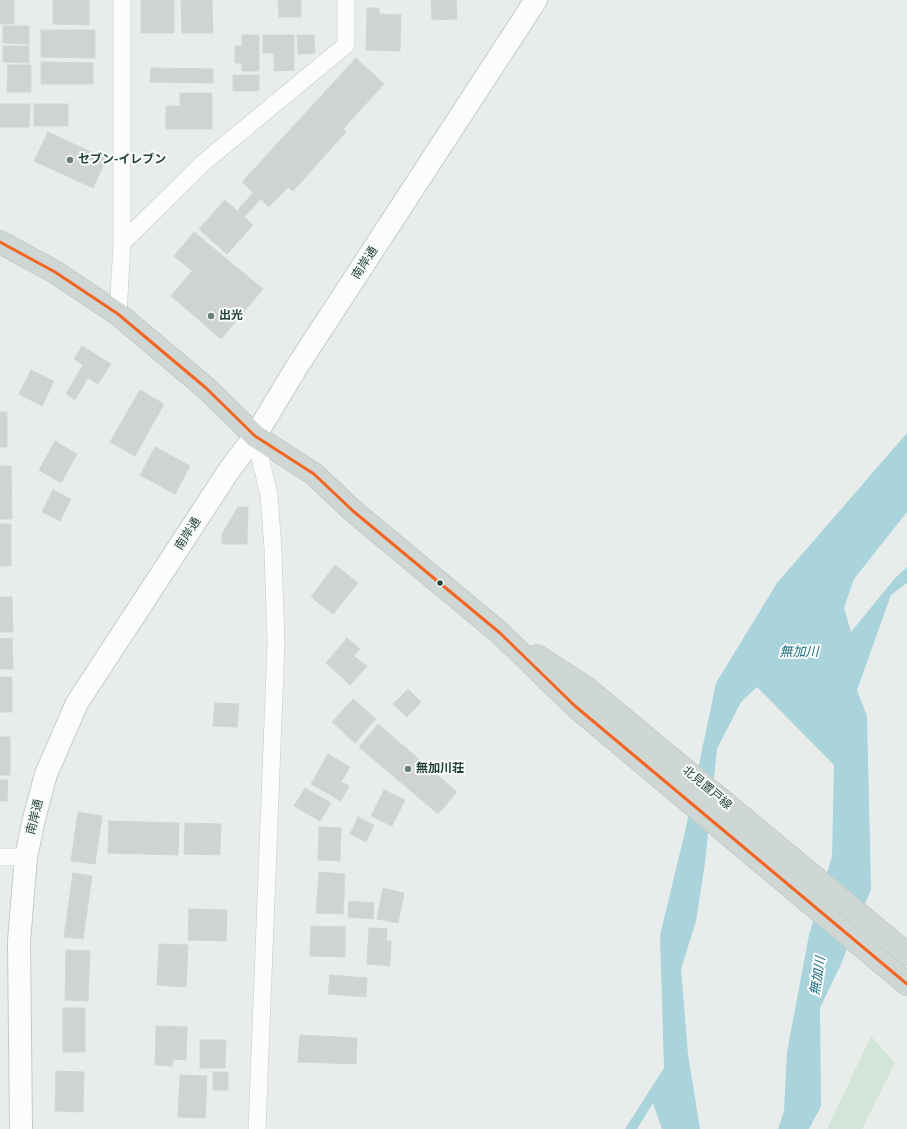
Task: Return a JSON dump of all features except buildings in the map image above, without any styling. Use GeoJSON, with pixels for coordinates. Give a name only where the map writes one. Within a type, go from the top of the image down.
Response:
{"type":"FeatureCollection","features":[{"type":"Feature","properties":{"kind":"main road","name":"南岸通"},"geometry":{"type":"LineString","coordinates":[[21,1129],[19,942],[26,857],[46,774],[77,703],[230,469],[255,436],[298,366],[536,0]]}},
{"type":"Feature","properties":{"kind":"main road","name":"北見置戸線"},"geometry":{"type":"LineString","coordinates":[[0,242],[55,272],[118,314],[206,388],[255,436],[314,474],[353,511],[500,633],[575,706],[907,984]]}},
{"type":"Feature","properties":{"kind":"main road","name":"北見置戸線"},"geometry":{"type":"LineString","coordinates":[[500,633],[586,687],[907,954]]}},
{"type":"Feature","properties":{"kind":"street"},"geometry":{"type":"LineString","coordinates":[[118,314],[122,243],[122,0]]}},
{"type":"Feature","properties":{"kind":"street"},"geometry":{"type":"LineString","coordinates":[[122,243],[203,163],[346,45],[346,0]]}},
{"type":"Feature","properties":{"kind":"street"},"geometry":{"type":"LineString","coordinates":[[255,436],[269,495],[273,549],[276,644],[257,1129]]}},
{"type":"Feature","properties":{"kind":"street"},"geometry":{"type":"LineString","coordinates":[[0,857],[26,857]]}},
{"type":"Feature","properties":{"kind":"green space"},"geometry":{"type":"Polygon","coordinates":[[[871,1036],[895,1063],[862,1129],[827,1129],[871,1036]]]}},
{"type":"Feature","properties":{"kind":"water","name":"無加川"},"geometry":{"type":"Polygon","coordinates":[[[907,433],[907,512],[854,579],[844,608],[851,632],[895,578],[907,567],[907,583],[891,595],[857,690],[867,716],[871,889],[841,964],[820,1008],[821,1106],[809,1129],[778,1129],[784,1111],[787,1052],[809,935],[832,856],[834,765],[757,687],[741,702],[717,749],[705,863],[696,921],[681,969],[688,1054],[700,1129],[662,1129],[653,1103],[637,1129],[625,1129],[664,1068],[660,935],[684,836],[716,683],[777,583],[907,433]]]}},
{"type":"Feature","properties":{"kind":"transit line"},"geometry":{"type":"LineString","coordinates":[[0,242],[55,272],[118,314],[206,388],[255,436],[314,474],[353,511],[500,633],[575,706],[907,984]]}},
{"type":"Feature","properties":{"kind":"place","name":"セブン-イレブン"},"geometry":{"type":"Point","coordinates":[70,160]}},
{"type":"Feature","properties":{"kind":"place","name":"出光"},"geometry":{"type":"Point","coordinates":[211,316]}},
{"type":"Feature","properties":{"kind":"place","name":"無加川荘"},"geometry":{"type":"Point","coordinates":[408,769]}}]}
